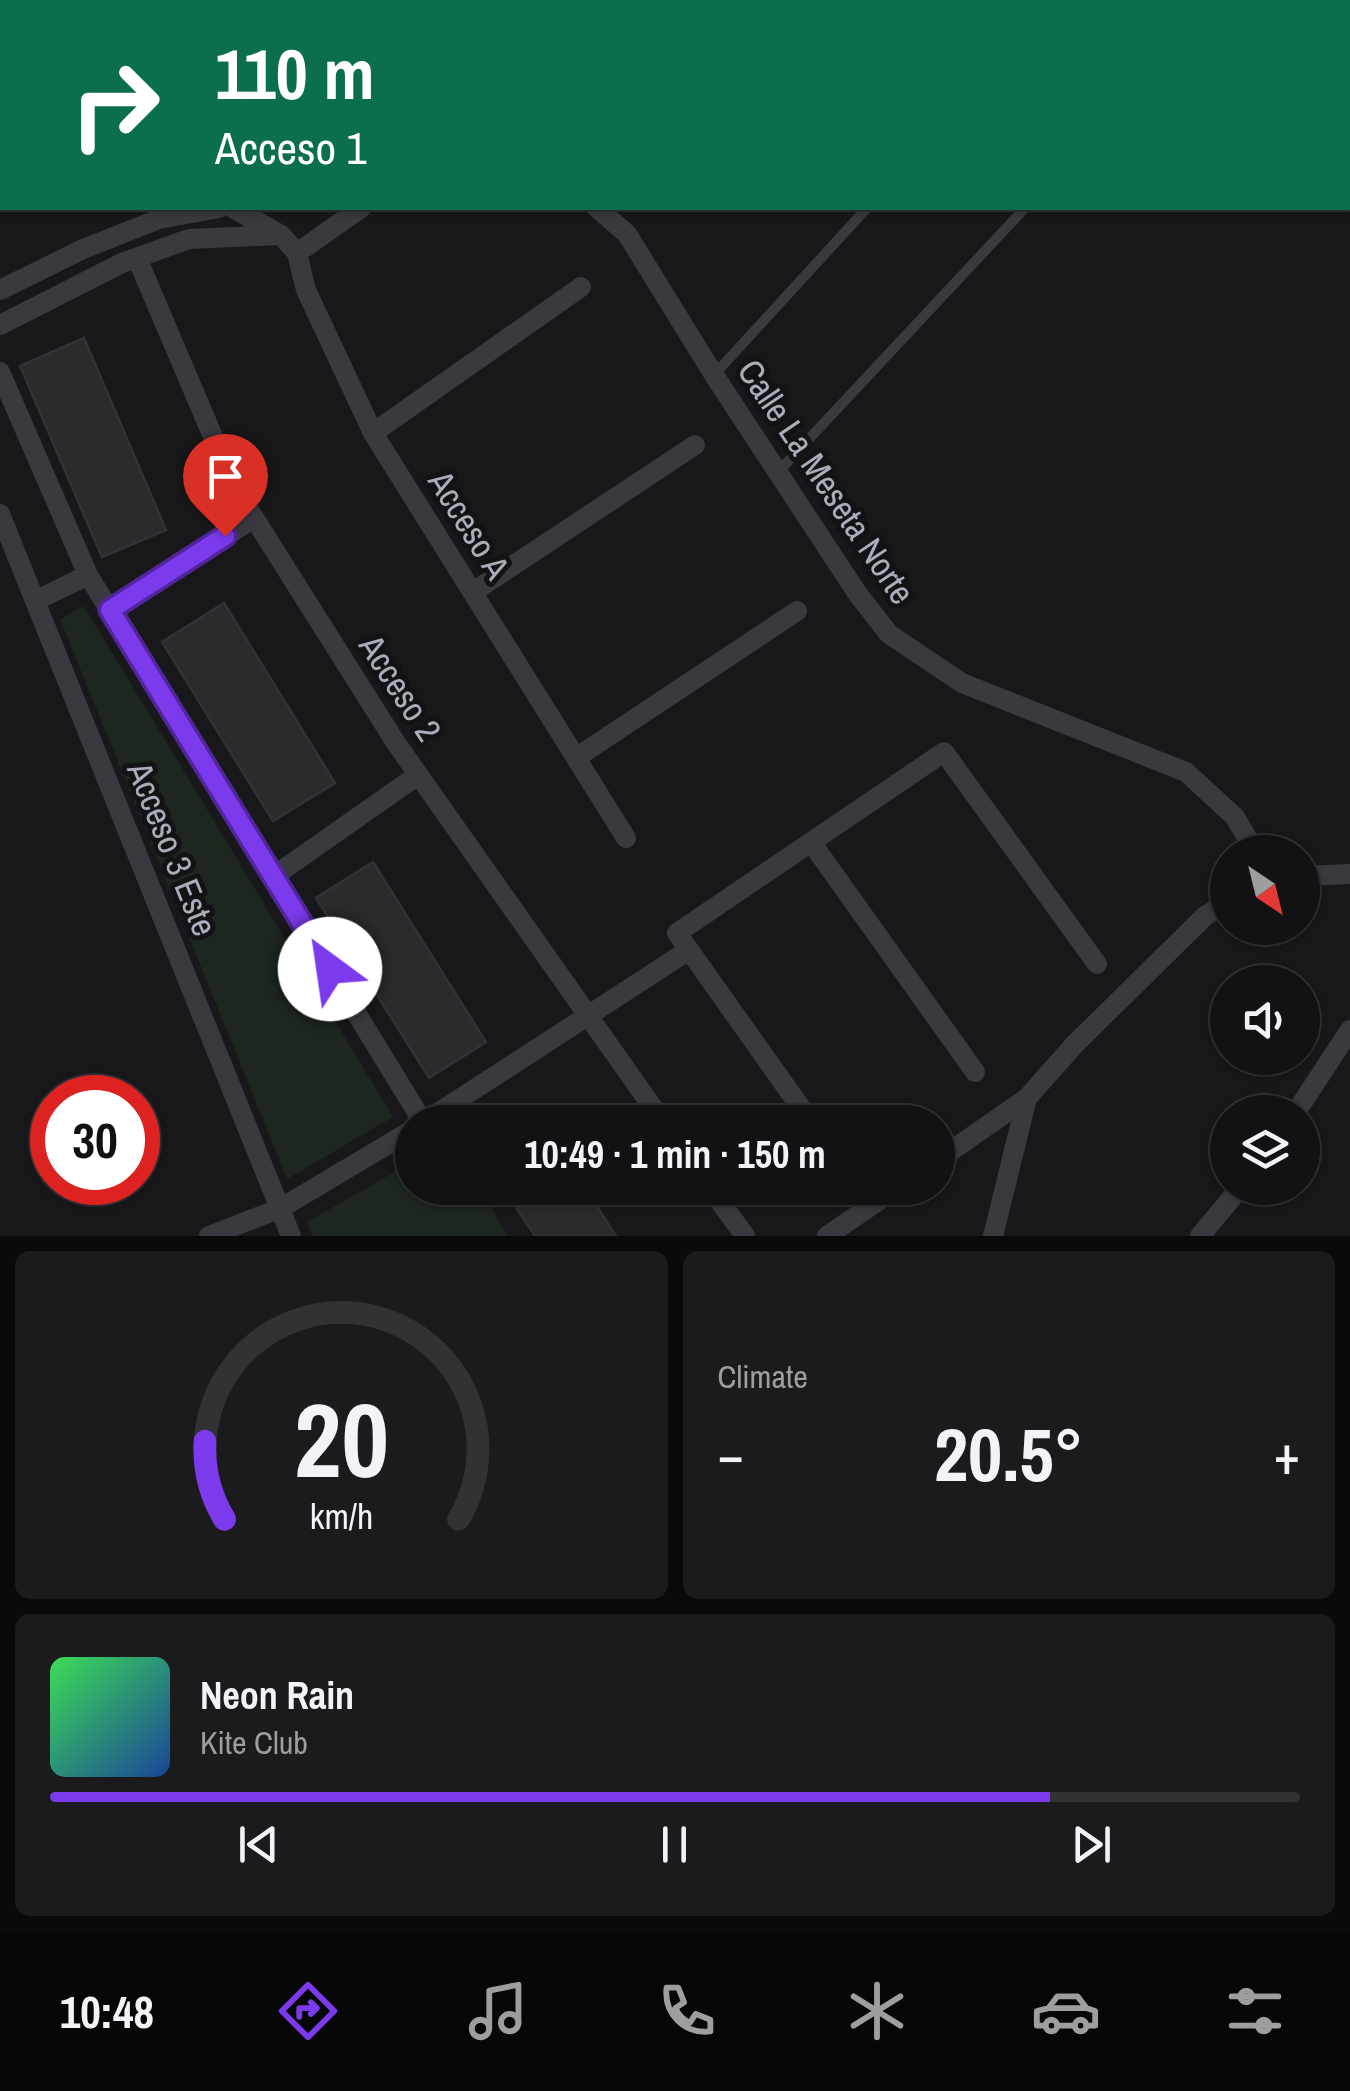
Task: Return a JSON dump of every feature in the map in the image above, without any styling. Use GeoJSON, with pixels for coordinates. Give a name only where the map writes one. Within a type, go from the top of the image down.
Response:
{"type":"FeatureCollection","features":[{"type":"Feature","properties":{"kind":"street"},"geometry":{"type":"LineString","coordinates":[[0,290],[83,249],[159,219],[208,210]]}},
{"type":"Feature","properties":{"kind":"street"},"geometry":{"type":"LineString","coordinates":[[236,210],[281,235]]}},
{"type":"Feature","properties":{"kind":"street"},"geometry":{"type":"LineString","coordinates":[[297,254],[358,210]]}},
{"type":"Feature","properties":{"kind":"street","name":"Calle La Meseta Norte"},"geometry":{"type":"LineString","coordinates":[[599,210],[627,234],[714,375],[857,592],[889,634],[962,683],[1186,772],[1234,817],[1245,835]]}},
{"type":"Feature","properties":{"kind":"street"},"geometry":{"type":"LineString","coordinates":[[0,325],[48,298],[188,239],[281,235]]}},
{"type":"Feature","properties":{"kind":"street","name":"Acceso A"},"geometry":{"type":"LineString","coordinates":[[281,235],[297,254],[306,290],[373,433],[626,838]]}},
{"type":"Feature","properties":{"kind":"street","name":"Acceso 2"},"geometry":{"type":"LineString","coordinates":[[137,258],[234,486],[418,775],[651,1105]]}},
{"type":"Feature","properties":{"kind":"street"},"geometry":{"type":"LineString","coordinates":[[373,433],[581,287]]}},
{"type":"Feature","properties":{"kind":"street"},"geometry":{"type":"LineString","coordinates":[[0,372],[88,575],[414,1105]]}},
{"type":"Feature","properties":{"kind":"street"},"geometry":{"type":"LineString","coordinates":[[473,592],[695,445]]}},
{"type":"Feature","properties":{"kind":"street","name":"Acceso 3 Este"},"geometry":{"type":"LineString","coordinates":[[0,514],[291,1236]]}},
{"type":"Feature","properties":{"kind":"street"},"geometry":{"type":"LineString","coordinates":[[110,610],[254,518]]}},
{"type":"Feature","properties":{"kind":"street"},"geometry":{"type":"LineString","coordinates":[[37,600],[88,575]]}},
{"type":"Feature","properties":{"kind":"street"},"geometry":{"type":"LineString","coordinates":[[578,757],[797,611]]}},
{"type":"Feature","properties":{"kind":"street"},"geometry":{"type":"LineString","coordinates":[[799,1105],[678,934],[944,752],[1097,964]]}},
{"type":"Feature","properties":{"kind":"street"},"geometry":{"type":"LineString","coordinates":[[274,876],[418,775]]}},
{"type":"Feature","properties":{"kind":"street"},"geometry":{"type":"LineString","coordinates":[[811,842],[974,1072]]}},
{"type":"Feature","properties":{"kind":"street"},"geometry":{"type":"LineString","coordinates":[[1320,875],[1350,874]]}},
{"type":"Feature","properties":{"kind":"street"},"geometry":{"type":"LineString","coordinates":[[955,1148],[1027,1098],[1076,1044],[1210,916]]}},
{"type":"Feature","properties":{"kind":"street"},"geometry":{"type":"LineString","coordinates":[[451,1105],[689,950]]}},
{"type":"Feature","properties":{"kind":"street"},"geometry":{"type":"LineString","coordinates":[[1307,1095],[1350,1030]]}},
{"type":"Feature","properties":{"kind":"street"},"geometry":{"type":"LineString","coordinates":[[998,1233],[1027,1098]]}},
{"type":"Feature","properties":{"kind":"street"},"geometry":{"type":"LineString","coordinates":[[209,1236],[281,1208],[395,1140]]}},
{"type":"Feature","properties":{"kind":"street"},"geometry":{"type":"LineString","coordinates":[[722,1205],[745,1236]]}},
{"type":"Feature","properties":{"kind":"street"},"geometry":{"type":"LineString","coordinates":[[827,1236],[873,1205]]}},
{"type":"Feature","properties":{"kind":"street"},"geometry":{"type":"LineString","coordinates":[[1200,1236],[1226,1205]]}},
{"type":"Feature","properties":{"kind":"lane"},"geometry":{"type":"LineString","coordinates":[[714,375],[866,210]]}},
{"type":"Feature","properties":{"kind":"lane"},"geometry":{"type":"LineString","coordinates":[[779,472],[1023,210]]}},
{"type":"Feature","properties":{"kind":"shaded area"},"geometry":{"type":"Polygon","coordinates":[[[84,606],[393,1117],[287,1179],[60,619],[84,606]]]}},
{"type":"Feature","properties":{"kind":"shaded area"},"geometry":{"type":"Polygon","coordinates":[[[395,1172],[395,1205],[489,1205],[508,1236],[312,1236],[307,1222],[395,1172]]]}},
{"type":"Feature","properties":{"kind":"building"},"geometry":{"type":"Polygon","coordinates":[[[84,338],[166,530],[102,557],[20,366],[84,338]]]}},
{"type":"Feature","properties":{"kind":"building"},"geometry":{"type":"Polygon","coordinates":[[[224,603],[335,783],[273,821],[162,642],[224,603]]]}},
{"type":"Feature","properties":{"kind":"building"},"geometry":{"type":"Polygon","coordinates":[[[373,862],[486,1042],[429,1078],[316,898],[373,862]]]}},
{"type":"Feature","properties":{"kind":"building"},"geometry":{"type":"Polygon","coordinates":[[[514,1205],[596,1205],[616,1236],[535,1236],[514,1205]]]}},
{"type":"Feature","properties":{"kind":"route"},"geometry":{"type":"LineString","coordinates":[[225,536],[110,610],[330,969]]}}]}
